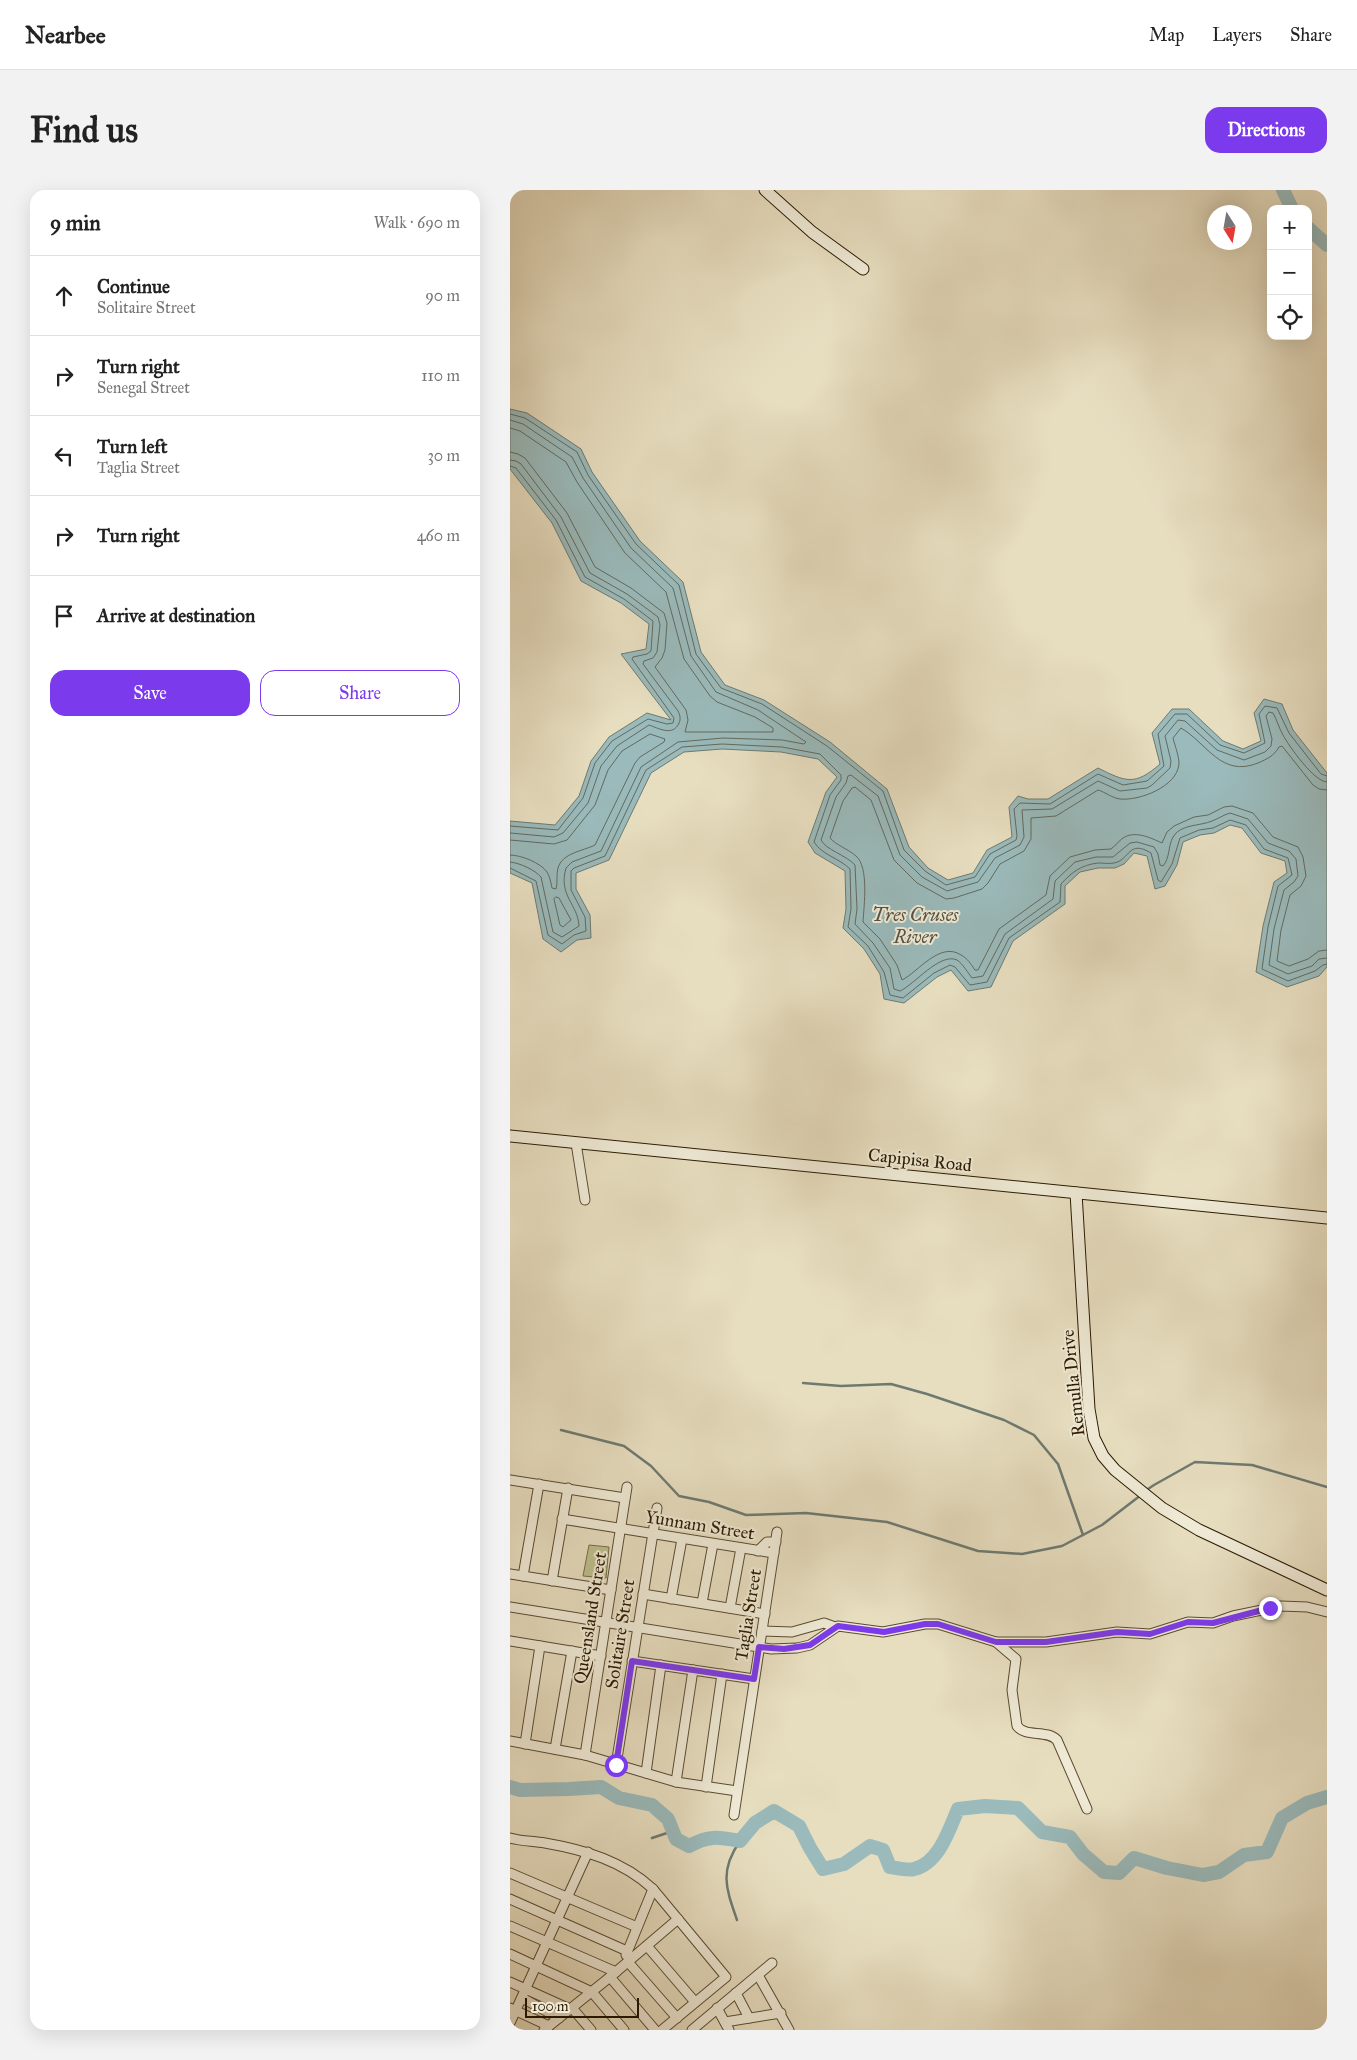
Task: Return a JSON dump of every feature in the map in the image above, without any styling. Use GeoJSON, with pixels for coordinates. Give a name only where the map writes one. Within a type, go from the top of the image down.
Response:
{"type":"FeatureCollection","features":[{"type":"Feature","properties":{"kind":"main road"},"geometry":{"type":"LineString","coordinates":[[765,190],[812,232],[863,269]]}},
{"type":"Feature","properties":{"kind":"main road","name":"Capipisa Road"},"geometry":{"type":"LineString","coordinates":[[510,1136],[1327,1218]]}},
{"type":"Feature","properties":{"kind":"main road","name":"Remulla Drive"},"geometry":{"type":"LineString","coordinates":[[1076,1193],[1090,1420],[1098,1448],[1115,1470],[1174,1516],[1192,1527],[1327,1590]]}},
{"type":"Feature","properties":{"kind":"street"},"geometry":{"type":"LineString","coordinates":[[576,1142],[585,1200]]}},
{"type":"Feature","properties":{"kind":"street"},"geometry":{"type":"LineString","coordinates":[[510,1480],[625,1498]]}},
{"type":"Feature","properties":{"kind":"street"},"geometry":{"type":"LineString","coordinates":[[523,1576],[538,1484]]}},
{"type":"Feature","properties":{"kind":"street","name":"Queensland Street"},"geometry":{"type":"LineString","coordinates":[[586,1754],[627,1487]]}},
{"type":"Feature","properties":{"kind":"street"},"geometry":{"type":"LineString","coordinates":[[552,1581],[568,1488]]}},
{"type":"Feature","properties":{"kind":"street","name":"Solitaire Street"},"geometry":{"type":"LineString","coordinates":[[616,1765],[657,1508]]}},
{"type":"Feature","properties":{"kind":"street","name":"Yunnam Street"},"geometry":{"type":"LineString","coordinates":[[562,1520],[774,1553]]}},
{"type":"Feature","properties":{"kind":"street","name":"Taglia Street"},"geometry":{"type":"LineString","coordinates":[[734,1815],[777,1532]]}},
{"type":"Feature","properties":{"kind":"street"},"geometry":{"type":"LineString","coordinates":[[671,1598],[682,1539]]}},
{"type":"Feature","properties":{"kind":"street"},"geometry":{"type":"LineString","coordinates":[[758,1551],[767,1542],[776,1542]]}},
{"type":"Feature","properties":{"kind":"street"},"geometry":{"type":"LineString","coordinates":[[702,1603],[713,1544]]}},
{"type":"Feature","properties":{"kind":"street"},"geometry":{"type":"LineString","coordinates":[[730,1608],[742,1548]]}},
{"type":"Feature","properties":{"kind":"street"},"geometry":{"type":"LineString","coordinates":[[510,1574],[611,1590]]}},
{"type":"Feature","properties":{"kind":"street"},"geometry":{"type":"LineString","coordinates":[[643,1594],[765,1614]]}},
{"type":"Feature","properties":{"kind":"street"},"geometry":{"type":"LineString","coordinates":[[762,1630],[792,1632],[824,1623],[835,1627],[884,1632],[925,1624],[938,1624],[996,1642],[1046,1642],[1117,1632],[1150,1634],[1188,1622],[1213,1623],[1233,1616],[1281,1606],[1307,1607],[1327,1612]]}},
{"type":"Feature","properties":{"kind":"street"},"geometry":{"type":"LineString","coordinates":[[510,1607],[759,1647],[784,1649],[810,1645],[835,1627]]}},
{"type":"Feature","properties":{"kind":"street"},"geometry":{"type":"LineString","coordinates":[[510,1642],[600,1656]]}},
{"type":"Feature","properties":{"kind":"street"},"geometry":{"type":"LineString","coordinates":[[996,1642],[1016,1659],[1012,1690],[1017,1726],[1024,1732],[1049,1735],[1057,1740],[1087,1809]]}},
{"type":"Feature","properties":{"kind":"street"},"geometry":{"type":"LineString","coordinates":[[525,1744],[540,1646]]}},
{"type":"Feature","properties":{"kind":"street"},"geometry":{"type":"LineString","coordinates":[[555,1749],[572,1651]]}},
{"type":"Feature","properties":{"kind":"street"},"geometry":{"type":"LineString","coordinates":[[632,1661],[754,1679]]}},
{"type":"Feature","properties":{"kind":"street"},"geometry":{"type":"LineString","coordinates":[[646,1773],[662,1665]]}},
{"type":"Feature","properties":{"kind":"street"},"geometry":{"type":"LineString","coordinates":[[676,1782],[693,1670]]}},
{"type":"Feature","properties":{"kind":"street"},"geometry":{"type":"LineString","coordinates":[[706,1787],[722,1674]]}},
{"type":"Feature","properties":{"kind":"street"},"geometry":{"type":"LineString","coordinates":[[510,1741],[586,1754],[616,1765],[676,1782],[737,1791]]}},
{"type":"Feature","properties":{"kind":"street"},"geometry":{"type":"LineString","coordinates":[[511,1840],[588,1852],[640,1876],[726,1977],[662,2030]]}},
{"type":"Feature","properties":{"kind":"street"},"geometry":{"type":"LineString","coordinates":[[510,2023],[513,2009],[522,1998],[588,1852]]}},
{"type":"Feature","properties":{"kind":"street"},"geometry":{"type":"LineString","coordinates":[[510,1873],[567,1899],[637,1927]]}},
{"type":"Feature","properties":{"kind":"street"},"geometry":{"type":"LineString","coordinates":[[619,1970],[653,1890]]}},
{"type":"Feature","properties":{"kind":"street"},"geometry":{"type":"LineString","coordinates":[[510,1900],[627,1951]]}},
{"type":"Feature","properties":{"kind":"street"},"geometry":{"type":"LineString","coordinates":[[553,2025],[678,1919]]}},
{"type":"Feature","properties":{"kind":"street"},"geometry":{"type":"LineString","coordinates":[[510,1926],[547,1943],[619,1970],[677,2018]]}},
{"type":"Feature","properties":{"kind":"street"},"geometry":{"type":"LineString","coordinates":[[647,1946],[696,2002]]}},
{"type":"Feature","properties":{"kind":"street"},"geometry":{"type":"LineString","coordinates":[[510,1954],[592,1992],[624,2030]]}},
{"type":"Feature","properties":{"kind":"street"},"geometry":{"type":"LineString","coordinates":[[694,2029],[772,1963]]}},
{"type":"Feature","properties":{"kind":"street"},"geometry":{"type":"LineString","coordinates":[[619,1970],[655,2030]]}},
{"type":"Feature","properties":{"kind":"street"},"geometry":{"type":"LineString","coordinates":[[758,1975],[790,2030]]}},
{"type":"Feature","properties":{"kind":"street"},"geometry":{"type":"LineString","coordinates":[[510,1982],[571,2009],[591,2030]]}},
{"type":"Feature","properties":{"kind":"street"},"geometry":{"type":"LineString","coordinates":[[736,1993],[748,2018]]}},
{"type":"Feature","properties":{"kind":"street"},"geometry":{"type":"LineString","coordinates":[[522,1998],[553,2025]]}},
{"type":"Feature","properties":{"kind":"street"},"geometry":{"type":"LineString","coordinates":[[717,2008],[727,2026],[748,2018],[781,2013]]}},
{"type":"Feature","properties":{"kind":"street"},"geometry":{"type":"LineString","coordinates":[[513,2009],[553,2025]]}},
{"type":"Feature","properties":{"kind":"green space"},"geometry":{"type":"Polygon","coordinates":[[[589,1545],[609,1547],[606,1578],[583,1576],[589,1545]]]}},
{"type":"Feature","properties":{"kind":"water","name":"Tres Cruses River"},"geometry":{"type":"Polygon","coordinates":[[[510,409],[527,413],[581,449],[592,472],[640,541],[683,582],[701,652],[725,685],[764,700],[830,742],[887,789],[909,847],[928,868],[948,880],[973,873],[987,850],[1012,837],[1009,807],[1018,796],[1028,799],[1048,799],[1098,768],[1123,779],[1130,780],[1144,776],[1151,771],[1160,764],[1152,733],[1172,709],[1189,709],[1223,741],[1243,749],[1261,741],[1254,713],[1264,699],[1282,704],[1293,730],[1327,773],[1327,967],[1319,976],[1287,987],[1256,972],[1263,926],[1274,882],[1287,873],[1285,861],[1261,853],[1242,828],[1230,825],[1214,833],[1200,835],[1183,842],[1177,865],[1165,886],[1155,889],[1147,856],[1134,853],[1124,864],[1115,868],[1098,868],[1080,872],[1065,886],[1065,904],[1013,941],[991,987],[968,991],[951,970],[937,977],[904,1003],[884,999],[880,974],[864,949],[843,928],[846,909],[845,871],[815,853],[808,842],[826,792],[837,777],[818,759],[781,752],[722,749],[684,752],[651,773],[609,860],[576,873],[576,889],[590,915],[591,938],[577,940],[561,952],[543,939],[532,883],[510,873],[510,821],[555,825],[579,796],[591,761],[609,737],[647,713],[671,720],[621,654],[646,649],[649,624],[621,603],[581,581],[552,523],[510,469],[510,409]]]}},
{"type":"Feature","properties":{"kind":"waterway"},"geometry":{"type":"LineString","coordinates":[[1283,190],[1290,205]]}},
{"type":"Feature","properties":{"kind":"waterway"},"geometry":{"type":"LineString","coordinates":[[1312,232],[1327,245]]}},
{"type":"Feature","properties":{"kind":"waterway"},"geometry":{"type":"LineString","coordinates":[[803,1383],[841,1386],[891,1384],[1004,1420],[1034,1435],[1058,1464],[1083,1535]]}},
{"type":"Feature","properties":{"kind":"waterway"},"geometry":{"type":"LineString","coordinates":[[561,1430],[624,1446],[651,1466],[679,1496],[709,1502],[746,1515],[806,1513],[887,1522],[978,1551],[1022,1554],[1062,1546],[1102,1525],[1141,1495]]}},
{"type":"Feature","properties":{"kind":"waterway"},"geometry":{"type":"LineString","coordinates":[[1145,1491],[1195,1462],[1252,1465],[1327,1487]]}},
{"type":"Feature","properties":{"kind":"waterway"},"geometry":{"type":"LineString","coordinates":[[510,1787],[520,1790],[601,1787],[619,1798],[652,1805],[668,1819],[676,1839],[689,1846],[702,1840],[714,1838],[740,1841],[755,1823],[774,1811],[799,1826],[823,1869],[844,1864],[870,1846],[883,1850],[890,1867],[912,1870],[923,1866],[937,1853],[947,1836],[958,1809],[985,1806],[1018,1808],[1042,1832],[1070,1837],[1083,1854],[1104,1872],[1119,1873],[1134,1858],[1167,1868],[1203,1875],[1219,1872],[1244,1855],[1267,1852],[1282,1818],[1307,1803],[1327,1797]]}},
{"type":"Feature","properties":{"kind":"waterway"},"geometry":{"type":"LineString","coordinates":[[652,1838],[673,1831]]}},
{"type":"Feature","properties":{"kind":"waterway"},"geometry":{"type":"LineString","coordinates":[[737,1920],[728,1889],[727,1871],[729,1861],[740,1841]]}},
{"type":"Feature","properties":{"kind":"route"},"geometry":{"type":"LineString","coordinates":[[616,1765],[632,1661],[754,1679],[759,1647],[784,1649],[810,1645],[838,1626],[884,1632],[915,1625],[938,1624],[996,1642],[1046,1642],[1117,1632],[1150,1634],[1188,1622],[1208,1624],[1270,1608]]}}]}
